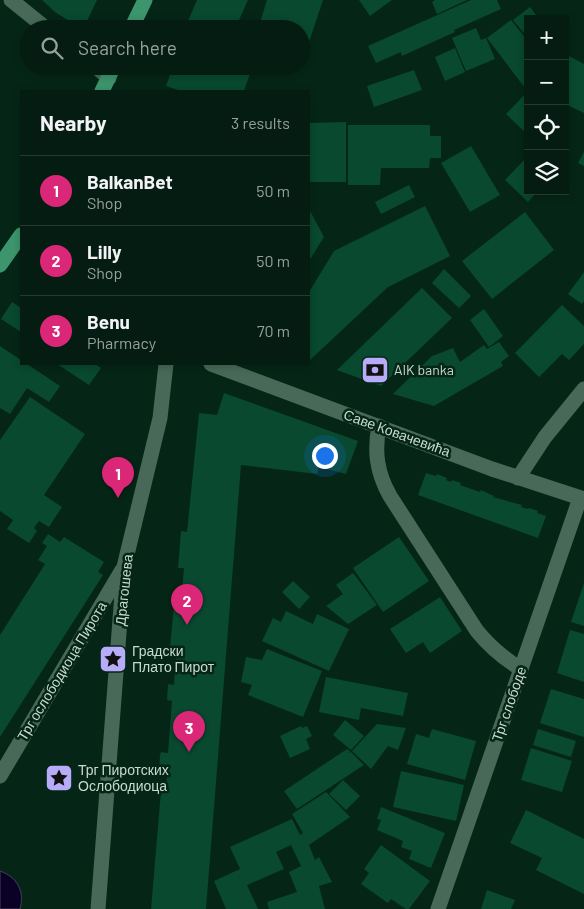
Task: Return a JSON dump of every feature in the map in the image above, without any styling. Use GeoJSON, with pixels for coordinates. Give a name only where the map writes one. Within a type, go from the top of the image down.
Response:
{"type":"FeatureCollection","features":[{"type":"Feature","properties":{"kind":"main road"},"geometry":{"type":"LineString","coordinates":[[135,20],[145,0]]}},
{"type":"Feature","properties":{"kind":"main road"},"geometry":{"type":"LineString","coordinates":[[103,90],[110,75]]}},
{"type":"Feature","properties":{"kind":"main road"},"geometry":{"type":"LineString","coordinates":[[0,265],[20,242]]}},
{"type":"Feature","properties":{"kind":"street"},"geometry":{"type":"LineString","coordinates":[[10,0],[36,20]]}},
{"type":"Feature","properties":{"kind":"street","name":"Драгошева"},"geometry":{"type":"LineString","coordinates":[[98,909],[124,567],[160,418],[166,365]]}},
{"type":"Feature","properties":{"kind":"street","name":"Саве Ковачевића"},"geometry":{"type":"LineString","coordinates":[[214,365],[518,478],[582,498]]}},
{"type":"Feature","properties":{"kind":"street"},"geometry":{"type":"LineString","coordinates":[[518,478],[545,437],[584,389]]}},
{"type":"Feature","properties":{"kind":"street"},"geometry":{"type":"LineString","coordinates":[[379,426],[376,441],[376,457],[384,484],[390,496],[476,631],[488,646],[521,669]]}},
{"type":"Feature","properties":{"kind":"street","name":"Трг слободе"},"geometry":{"type":"LineString","coordinates":[[438,909],[582,498]]}},
{"type":"Feature","properties":{"kind":"street","name":"Трг ослободиоца Пирота"},"geometry":{"type":"LineString","coordinates":[[0,776],[124,567]]}},
{"type":"Feature","properties":{"kind":"shaded area"},"geometry":{"type":"Polygon","coordinates":[[[0,871],[11,877],[18,886],[21,896],[20,909],[0,909],[0,871]]]}},
{"type":"Feature","properties":{"kind":"building"},"geometry":{"type":"Polygon","coordinates":[[[42,0],[97,0],[87,20],[68,20],[42,0]]]}},
{"type":"Feature","properties":{"kind":"building"},"geometry":{"type":"Polygon","coordinates":[[[197,0],[248,0],[239,20],[188,20],[197,0]]]}},
{"type":"Feature","properties":{"kind":"building"},"geometry":{"type":"Polygon","coordinates":[[[267,0],[323,0],[310,39],[310,20],[261,20],[267,0]]]}},
{"type":"Feature","properties":{"kind":"building"},"geometry":{"type":"Polygon","coordinates":[[[359,0],[392,0],[370,16],[359,0]]]}},
{"type":"Feature","properties":{"kind":"building"},"geometry":{"type":"Polygon","coordinates":[[[435,0],[467,0],[437,14],[432,2],[435,0]]]}},
{"type":"Feature","properties":{"kind":"building"},"geometry":{"type":"Polygon","coordinates":[[[471,0],[497,0],[501,9],[402,56],[401,52],[376,63],[368,46],[471,0]]]}},
{"type":"Feature","properties":{"kind":"building"},"geometry":{"type":"Polygon","coordinates":[[[530,7],[536,15],[524,15],[524,33],[513,20],[530,7]]]}},
{"type":"Feature","properties":{"kind":"building"},"geometry":{"type":"Polygon","coordinates":[[[511,20],[524,36],[524,87],[487,38],[511,20]]]}},
{"type":"Feature","properties":{"kind":"building"},"geometry":{"type":"Polygon","coordinates":[[[476,28],[481,40],[486,38],[495,59],[466,71],[452,38],[476,28]]]}},
{"type":"Feature","properties":{"kind":"building"},"geometry":{"type":"Polygon","coordinates":[[[455,48],[465,72],[445,81],[435,57],[455,48]]]}},
{"type":"Feature","properties":{"kind":"building"},"geometry":{"type":"Polygon","coordinates":[[[569,56],[584,64],[584,113],[569,106],[569,56]]]}},
{"type":"Feature","properties":{"kind":"building"},"geometry":{"type":"Polygon","coordinates":[[[414,70],[422,90],[374,107],[367,86],[414,70]]]}},
{"type":"Feature","properties":{"kind":"building"},"geometry":{"type":"Polygon","coordinates":[[[170,75],[250,75],[244,90],[178,90],[166,86],[170,75]]]}},
{"type":"Feature","properties":{"kind":"building"},"geometry":{"type":"Polygon","coordinates":[[[524,95],[524,131],[506,114],[524,95]]]}},
{"type":"Feature","properties":{"kind":"building"},"geometry":{"type":"Polygon","coordinates":[[[346,122],[346,182],[310,182],[310,123],[346,122]]]}},
{"type":"Feature","properties":{"kind":"building"},"geometry":{"type":"Polygon","coordinates":[[[348,125],[430,125],[430,136],[441,136],[441,158],[430,158],[429,168],[381,168],[380,185],[348,185],[348,125]]]}},
{"type":"Feature","properties":{"kind":"building"},"geometry":{"type":"Polygon","coordinates":[[[471,146],[500,195],[470,212],[441,163],[471,146]]]}},
{"type":"Feature","properties":{"kind":"building"},"geometry":{"type":"Polygon","coordinates":[[[584,152],[584,166],[578,163],[584,152]]]}},
{"type":"Feature","properties":{"kind":"building"},"geometry":{"type":"Polygon","coordinates":[[[524,160],[524,195],[534,195],[528,202],[505,180],[524,160]]]}},
{"type":"Feature","properties":{"kind":"building"},"geometry":{"type":"Polygon","coordinates":[[[409,185],[415,197],[381,214],[375,202],[409,185]]]}},
{"type":"Feature","properties":{"kind":"building"},"geometry":{"type":"Polygon","coordinates":[[[425,206],[450,256],[388,287],[310,360],[310,290],[334,251],[425,206]]]}},
{"type":"Feature","properties":{"kind":"building"},"geometry":{"type":"Polygon","coordinates":[[[310,211],[324,237],[310,259],[310,211]]]}},
{"type":"Feature","properties":{"kind":"building"},"geometry":{"type":"Polygon","coordinates":[[[525,212],[554,250],[492,299],[462,261],[525,212]]]}},
{"type":"Feature","properties":{"kind":"building"},"geometry":{"type":"Polygon","coordinates":[[[444,269],[471,296],[459,308],[432,283],[444,269]]]}},
{"type":"Feature","properties":{"kind":"building"},"geometry":{"type":"Polygon","coordinates":[[[584,272],[584,301],[582,304],[568,294],[584,272]]]}},
{"type":"Feature","properties":{"kind":"building"},"geometry":{"type":"Polygon","coordinates":[[[422,288],[452,318],[381,386],[337,370],[422,288]]]}},
{"type":"Feature","properties":{"kind":"building"},"geometry":{"type":"Polygon","coordinates":[[[12,302],[20,307],[20,331],[1,319],[12,302]]]}},
{"type":"Feature","properties":{"kind":"building"},"geometry":{"type":"Polygon","coordinates":[[[562,305],[584,326],[584,344],[569,360],[562,354],[539,377],[515,353],[562,305]]]}},
{"type":"Feature","properties":{"kind":"building"},"geometry":{"type":"Polygon","coordinates":[[[484,309],[503,336],[489,347],[470,320],[484,309]]]}},
{"type":"Feature","properties":{"kind":"building"},"geometry":{"type":"Polygon","coordinates":[[[499,342],[509,356],[501,362],[503,366],[434,406],[393,394],[432,356],[453,348],[460,362],[484,345],[487,349],[499,342]]]}},
{"type":"Feature","properties":{"kind":"building"},"geometry":{"type":"Polygon","coordinates":[[[0,346],[20,359],[20,365],[28,365],[60,386],[49,402],[27,388],[10,414],[0,408],[0,346]]]}},
{"type":"Feature","properties":{"kind":"building"},"geometry":{"type":"Polygon","coordinates":[[[59,365],[96,365],[101,368],[89,385],[59,365]]]}},
{"type":"Feature","properties":{"kind":"building"},"geometry":{"type":"Polygon","coordinates":[[[224,393],[358,441],[346,474],[319,467],[317,474],[241,465],[206,909],[151,909],[161,791],[166,792],[167,774],[159,773],[160,755],[161,752],[168,753],[172,701],[167,700],[168,684],[174,685],[177,648],[170,647],[174,602],[181,602],[184,568],[178,568],[181,531],[187,532],[199,413],[217,415],[224,393]]]}},
{"type":"Feature","properties":{"kind":"building"},"geometry":{"type":"Polygon","coordinates":[[[30,397],[85,434],[44,495],[62,507],[49,527],[39,521],[34,528],[37,531],[29,543],[7,529],[13,520],[0,511],[0,440],[30,397]]]}},
{"type":"Feature","properties":{"kind":"building"},"geometry":{"type":"Polygon","coordinates":[[[426,473],[436,476],[437,474],[451,482],[452,480],[461,483],[460,485],[480,492],[481,490],[493,497],[538,511],[537,513],[546,516],[538,538],[418,495],[426,473]]]}},
{"type":"Feature","properties":{"kind":"building"},"geometry":{"type":"Polygon","coordinates":[[[48,534],[60,542],[64,537],[104,562],[98,572],[103,575],[0,737],[0,635],[45,564],[38,560],[47,546],[42,543],[48,534]]]}},
{"type":"Feature","properties":{"kind":"building"},"geometry":{"type":"Polygon","coordinates":[[[399,537],[429,581],[383,612],[353,568],[399,537]]]}},
{"type":"Feature","properties":{"kind":"building"},"geometry":{"type":"Polygon","coordinates":[[[353,573],[377,605],[348,624],[326,606],[343,594],[336,585],[353,573]]]}},
{"type":"Feature","properties":{"kind":"building"},"geometry":{"type":"Polygon","coordinates":[[[293,581],[310,597],[299,609],[282,592],[293,581]]]}},
{"type":"Feature","properties":{"kind":"building"},"geometry":{"type":"Polygon","coordinates":[[[584,583],[584,626],[571,622],[584,583]]]}},
{"type":"Feature","properties":{"kind":"building"},"geometry":{"type":"Polygon","coordinates":[[[440,597],[462,631],[430,653],[423,642],[406,653],[390,629],[440,597]]]}},
{"type":"Feature","properties":{"kind":"building"},"geometry":{"type":"Polygon","coordinates":[[[286,611],[313,624],[317,614],[349,629],[329,671],[262,641],[273,618],[281,622],[286,611]]]}},
{"type":"Feature","properties":{"kind":"building"},"geometry":{"type":"Polygon","coordinates":[[[570,630],[584,634],[584,682],[557,673],[570,630]]]}},
{"type":"Feature","properties":{"kind":"building"},"geometry":{"type":"Polygon","coordinates":[[[267,649],[322,671],[303,717],[248,695],[252,685],[241,682],[246,657],[262,660],[267,649]]]}},
{"type":"Feature","properties":{"kind":"building"},"geometry":{"type":"Polygon","coordinates":[[[326,677],[408,693],[403,716],[361,708],[359,720],[319,712],[326,677]]]}},
{"type":"Feature","properties":{"kind":"building"},"geometry":{"type":"Polygon","coordinates":[[[551,689],[584,699],[584,737],[540,723],[551,689]]]}},
{"type":"Feature","properties":{"kind":"building"},"geometry":{"type":"Polygon","coordinates":[[[345,720],[364,736],[351,750],[333,735],[345,720]]]}},
{"type":"Feature","properties":{"kind":"building"},"geometry":{"type":"Polygon","coordinates":[[[377,724],[406,728],[398,750],[388,746],[371,769],[352,751],[377,724]]]}},
{"type":"Feature","properties":{"kind":"building"},"geometry":{"type":"Polygon","coordinates":[[[301,726],[302,728],[307,726],[312,736],[306,739],[310,749],[290,758],[280,736],[301,726]]]}},
{"type":"Feature","properties":{"kind":"building"},"geometry":{"type":"Polygon","coordinates":[[[432,729],[476,741],[465,780],[407,764],[416,734],[429,738],[432,729]]]}},
{"type":"Feature","properties":{"kind":"building"},"geometry":{"type":"Polygon","coordinates":[[[538,729],[576,741],[571,757],[533,745],[538,729]]]}},
{"type":"Feature","properties":{"kind":"building"},"geometry":{"type":"Polygon","coordinates":[[[531,748],[572,761],[562,792],[521,780],[531,748]]]}},
{"type":"Feature","properties":{"kind":"building"},"geometry":{"type":"Polygon","coordinates":[[[347,749],[350,751],[349,753],[351,752],[364,765],[297,809],[284,791],[347,749]]]}},
{"type":"Feature","properties":{"kind":"building"},"geometry":{"type":"Polygon","coordinates":[[[401,771],[464,785],[456,821],[393,807],[401,771]]]}},
{"type":"Feature","properties":{"kind":"building"},"geometry":{"type":"Polygon","coordinates":[[[343,780],[360,796],[346,810],[329,794],[343,780]]]}},
{"type":"Feature","properties":{"kind":"building"},"geometry":{"type":"Polygon","coordinates":[[[326,792],[350,817],[309,845],[315,860],[319,857],[332,882],[319,886],[325,909],[269,909],[267,902],[297,892],[289,872],[301,866],[291,845],[276,852],[284,869],[247,885],[258,909],[226,909],[214,881],[240,869],[230,847],[292,819],[300,835],[303,833],[292,814],[326,792]]]}},
{"type":"Feature","properties":{"kind":"building"},"geometry":{"type":"Polygon","coordinates":[[[381,807],[445,833],[431,868],[409,859],[412,851],[401,847],[403,841],[377,830],[381,820],[377,819],[381,807]]]}},
{"type":"Feature","properties":{"kind":"building"},"geometry":{"type":"Polygon","coordinates":[[[526,810],[584,839],[584,894],[536,870],[542,858],[510,843],[526,810]]]}},
{"type":"Feature","properties":{"kind":"building"},"geometry":{"type":"Polygon","coordinates":[[[381,845],[430,881],[409,909],[391,899],[388,903],[361,884],[369,873],[364,869],[381,845]]]}},
{"type":"Feature","properties":{"kind":"building"},"geometry":{"type":"Polygon","coordinates":[[[487,890],[515,900],[511,909],[481,909],[487,890]]]}},
{"type":"Feature","properties":{"kind":"place","name":"AIK banka"},"geometry":{"type":"Point","coordinates":[375,370]}},
{"type":"Feature","properties":{"kind":"place","name":"BalkanBet"},"geometry":{"type":"Point","coordinates":[118,498]}},
{"type":"Feature","properties":{"kind":"place","name":"Lilly"},"geometry":{"type":"Point","coordinates":[187,625]}},
{"type":"Feature","properties":{"kind":"place","name":"Градски Плато Пирот"},"geometry":{"type":"Point","coordinates":[113,659]}},
{"type":"Feature","properties":{"kind":"place","name":"Benu"},"geometry":{"type":"Point","coordinates":[189,752]}},
{"type":"Feature","properties":{"kind":"place","name":"Трг Пиротских Ослободиоца"},"geometry":{"type":"Point","coordinates":[59,778]}}]}
